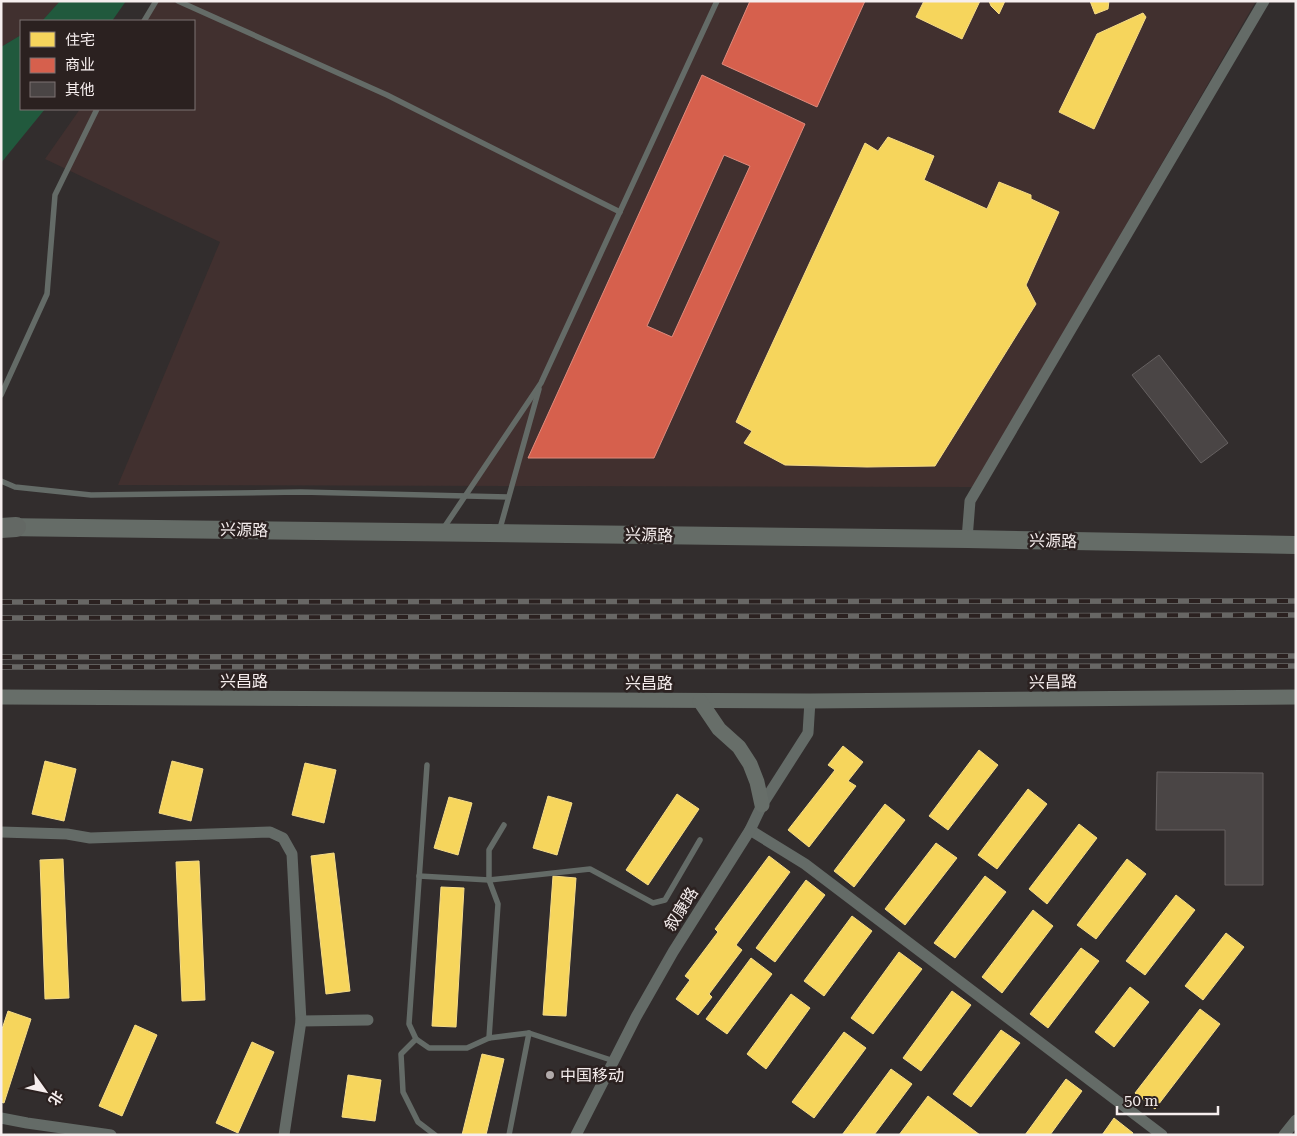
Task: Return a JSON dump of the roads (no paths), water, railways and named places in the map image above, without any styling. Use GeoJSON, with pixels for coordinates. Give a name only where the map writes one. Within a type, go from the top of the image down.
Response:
{"type":"FeatureCollection","features":[{"type":"Feature","properties":{"kind":"main road","name":"兴源路"},"geometry":{"type":"LineString","coordinates":[[6,527],[1296,545]]}},
{"type":"Feature","properties":{"kind":"main road","name":"兴昌路"},"geometry":{"type":"LineString","coordinates":[[1,697],[700,701],[1296,697]]}},
{"type":"Feature","properties":{"kind":"main road"},"geometry":{"type":"LineString","coordinates":[[700,701],[719,729],[739,747],[750,764],[757,782],[762,805]]}},
{"type":"Feature","properties":{"kind":"street"},"geometry":{"type":"LineString","coordinates":[[967,539],[970,501],[1264,1]]}},
{"type":"Feature","properties":{"kind":"street","name":"叙康路"},"geometry":{"type":"LineString","coordinates":[[576,1135],[636,1017],[673,952],[750,830],[762,805],[808,733],[810,701]]}},
{"type":"Feature","properties":{"kind":"street"},"geometry":{"type":"LineString","coordinates":[[750,830],[804,864],[1162,1135]]}},
{"type":"Feature","properties":{"kind":"street"},"geometry":{"type":"LineString","coordinates":[[1,832],[66,834],[90,838],[270,832],[283,838],[292,854],[301,1021],[284,1135]]}},
{"type":"Feature","properties":{"kind":"street"},"geometry":{"type":"LineString","coordinates":[[301,1021],[368,1020]]}},
{"type":"Feature","properties":{"kind":"street"},"geometry":{"type":"LineString","coordinates":[[1,1118],[110,1135]]}},
{"type":"Feature","properties":{"kind":"street"},"geometry":{"type":"LineString","coordinates":[[1284,1135],[1296,1120]]}},
{"type":"Feature","properties":{"kind":"lane"},"geometry":{"type":"LineString","coordinates":[[145,20],[156,1]]}},
{"type":"Feature","properties":{"kind":"lane"},"geometry":{"type":"LineString","coordinates":[[178,1],[388,95],[620,212]]}},
{"type":"Feature","properties":{"kind":"lane"},"geometry":{"type":"LineString","coordinates":[[498,534],[541,383],[717,1]]}},
{"type":"Feature","properties":{"kind":"lane"},"geometry":{"type":"LineString","coordinates":[[1,395],[47,294],[55,195],[96,110]]}},
{"type":"Feature","properties":{"kind":"lane"},"geometry":{"type":"LineString","coordinates":[[440,533],[541,383]]}},
{"type":"Feature","properties":{"kind":"lane"},"geometry":{"type":"LineString","coordinates":[[1,481],[15,488],[91,495],[301,492],[508,497]]}},
{"type":"Feature","properties":{"kind":"lane"},"geometry":{"type":"LineString","coordinates":[[427,766],[409,1024],[416,1040],[429,1048],[467,1048],[489,1038],[529,1033],[614,1061]]}},
{"type":"Feature","properties":{"kind":"lane"},"geometry":{"type":"LineString","coordinates":[[489,1038],[498,904],[489,880],[489,850],[504,825]]}},
{"type":"Feature","properties":{"kind":"lane"},"geometry":{"type":"LineString","coordinates":[[419,876],[489,880],[590,869],[653,903],[665,900],[700,840]]}},
{"type":"Feature","properties":{"kind":"lane"},"geometry":{"type":"LineString","coordinates":[[509,1135],[529,1033]]}},
{"type":"Feature","properties":{"kind":"lane"},"geometry":{"type":"LineString","coordinates":[[416,1040],[401,1054],[403,1092],[418,1122],[435,1135]]}},
{"type":"Feature","properties":{"kind":"railway"},"geometry":{"type":"LineString","coordinates":[[1,602],[1296,601]]}},
{"type":"Feature","properties":{"kind":"railway"},"geometry":{"type":"LineString","coordinates":[[1,618],[1296,615]]}},
{"type":"Feature","properties":{"kind":"railway"},"geometry":{"type":"LineString","coordinates":[[1,657],[1296,656]]}},
{"type":"Feature","properties":{"kind":"railway"},"geometry":{"type":"LineString","coordinates":[[1,667],[1296,666]]}},
{"type":"Feature","properties":{"kind":"place","name":"中国移动"},"geometry":{"type":"Point","coordinates":[550,1075]}}]}
